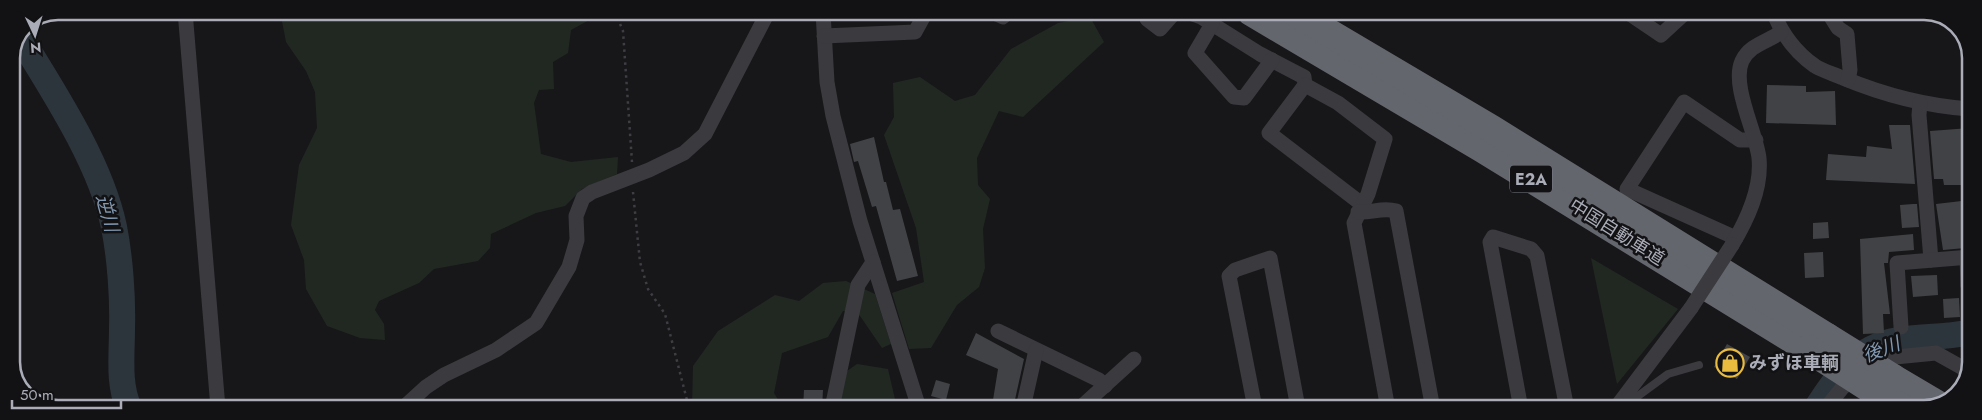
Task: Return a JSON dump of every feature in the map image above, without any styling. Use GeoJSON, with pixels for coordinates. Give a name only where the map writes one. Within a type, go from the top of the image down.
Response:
{"type":"FeatureCollection","features":[{"type":"Feature","properties":{"kind":"highway","name":"中国自動車道"},"geometry":{"type":"LineString","coordinates":[[1265,20],[1818,343]]}},
{"type":"Feature","properties":{"kind":"highway","name":"中国自動車道"},"geometry":{"type":"LineString","coordinates":[[1308,20],[1492,129],[1884,385],[1925,400]]}},
{"type":"Feature","properties":{"kind":"highway","name":"中国自動車道"},"geometry":{"type":"LineString","coordinates":[[1884,385],[1896,400]]}},
{"type":"Feature","properties":{"kind":"street"},"geometry":{"type":"LineString","coordinates":[[186,20],[217,400]]}},
{"type":"Feature","properties":{"kind":"street"},"geometry":{"type":"LineString","coordinates":[[413,400],[444,375],[496,350],[536,323],[570,267],[577,240],[576,216],[583,198],[592,192],[684,153],[705,134],[764,20]]}},
{"type":"Feature","properties":{"kind":"street"},"geometry":{"type":"LineString","coordinates":[[823,20],[827,82],[833,116],[873,262],[916,400]]}},
{"type":"Feature","properties":{"kind":"street"},"geometry":{"type":"LineString","coordinates":[[824,36],[915,32],[922,20]]}},
{"type":"Feature","properties":{"kind":"street"},"geometry":{"type":"LineString","coordinates":[[1148,20],[1160,29],[1168,20]]}},
{"type":"Feature","properties":{"kind":"street"},"geometry":{"type":"LineString","coordinates":[[1204,20],[1304,77],[1305,85],[1270,133],[1360,209],[1368,213],[1387,208],[1396,211],[1431,400]]}},
{"type":"Feature","properties":{"kind":"street"},"geometry":{"type":"LineString","coordinates":[[1639,20],[1661,35],[1677,20]]}},
{"type":"Feature","properties":{"kind":"street"},"geometry":{"type":"LineString","coordinates":[[1776,20],[1781,32],[1801,54],[1817,67],[1895,97],[1920,103],[1962,108]]}},
{"type":"Feature","properties":{"kind":"street"},"geometry":{"type":"LineString","coordinates":[[1833,20],[1838,28],[1847,34],[1850,70],[1848,80]]}},
{"type":"Feature","properties":{"kind":"street"},"geometry":{"type":"LineString","coordinates":[[1212,24],[1195,53],[1234,97],[1244,98],[1272,60]]}},
{"type":"Feature","properties":{"kind":"street"},"geometry":{"type":"LineString","coordinates":[[1621,400],[1691,308],[1734,242],[1750,209],[1756,186],[1759,160],[1756,140],[1739,82],[1741,62],[1750,49],[1781,32]]}},
{"type":"Feature","properties":{"kind":"street"},"geometry":{"type":"LineString","coordinates":[[1305,85],[1338,103],[1384,139],[1354,223],[1387,400]]}},
{"type":"Feature","properties":{"kind":"street"},"geometry":{"type":"LineString","coordinates":[[1734,242],[1627,189],[1684,102],[1740,140],[1756,140]]}},
{"type":"Feature","properties":{"kind":"street"},"geometry":{"type":"LineString","coordinates":[[1920,103],[1919,115],[1931,260]]}},
{"type":"Feature","properties":{"kind":"street"},"geometry":{"type":"LineString","coordinates":[[1519,400],[1490,242],[1493,237],[1532,249],[1537,256],[1566,400]]}},
{"type":"Feature","properties":{"kind":"street"},"geometry":{"type":"LineString","coordinates":[[1901,327],[1896,263],[1962,257]]}},
{"type":"Feature","properties":{"kind":"street"},"geometry":{"type":"LineString","coordinates":[[1253,400],[1229,276],[1235,270],[1270,258],[1297,400]]}},
{"type":"Feature","properties":{"kind":"street"},"geometry":{"type":"LineString","coordinates":[[834,400],[858,284],[873,262]]}},
{"type":"Feature","properties":{"kind":"street"},"geometry":{"type":"LineString","coordinates":[[998,332],[1099,380],[1105,386]]}},
{"type":"Feature","properties":{"kind":"street"},"geometry":{"type":"LineString","coordinates":[[1024,400],[1036,350]]}},
{"type":"Feature","properties":{"kind":"street"},"geometry":{"type":"LineString","coordinates":[[1832,400],[1843,387],[1885,358],[1936,353],[1961,367]]}},
{"type":"Feature","properties":{"kind":"street"},"geometry":{"type":"LineString","coordinates":[[1089,400],[1134,359]]}},
{"type":"Feature","properties":{"kind":"lane"},"geometry":{"type":"LineString","coordinates":[[1625,394],[1638,396],[1668,374],[1699,365]]}},
{"type":"Feature","properties":{"kind":"path"},"geometry":{"type":"LineString","coordinates":[[619,20],[623,31],[635,230],[640,262],[648,289],[665,314],[687,400]]}},
{"type":"Feature","properties":{"kind":"shaded area"},"geometry":{"type":"Polygon","coordinates":[[[282,20],[589,20],[571,30],[568,53],[553,62],[554,89],[539,90],[534,103],[541,154],[571,162],[618,157],[617,174],[582,189],[565,206],[536,213],[491,234],[490,248],[478,261],[434,269],[419,283],[379,301],[375,310],[384,324],[385,340],[360,338],[327,326],[306,289],[304,260],[291,225],[299,165],[317,128],[315,92],[306,71],[286,42],[282,20]]]}},
{"type":"Feature","properties":{"kind":"shaded area"},"geometry":{"type":"Polygon","coordinates":[[[1074,20],[1092,20],[1104,42],[1023,117],[999,111],[977,158],[978,185],[990,199],[983,229],[985,268],[979,287],[957,305],[931,348],[909,349],[892,293],[924,282],[916,228],[884,135],[894,117],[893,83],[920,77],[955,101],[975,95],[1011,49],[1058,23],[1074,20]]]}},
{"type":"Feature","properties":{"kind":"shaded area"},"geometry":{"type":"Polygon","coordinates":[[[1591,258],[1678,309],[1617,384],[1591,258]]]}},
{"type":"Feature","properties":{"kind":"shaded area"},"geometry":{"type":"Polygon","coordinates":[[[846,281],[875,294],[891,344],[882,348],[858,313],[843,311],[828,337],[782,353],[774,393],[778,400],[692,400],[693,366],[718,331],[775,295],[799,301],[823,283],[846,281]]]}},
{"type":"Feature","properties":{"kind":"shaded area"},"geometry":{"type":"Polygon","coordinates":[[[857,364],[888,369],[895,400],[835,400],[847,371],[857,364]]]}},
{"type":"Feature","properties":{"kind":"building"},"geometry":{"type":"Polygon","coordinates":[[[1767,85],[1806,86],[1806,92],[1835,91],[1836,125],[1766,123],[1767,85]]]}},
{"type":"Feature","properties":{"kind":"building"},"geometry":{"type":"Polygon","coordinates":[[[1889,125],[1910,125],[1915,184],[1826,180],[1828,154],[1866,157],[1867,146],[1892,149],[1889,125]]]}},
{"type":"Feature","properties":{"kind":"building"},"geometry":{"type":"Polygon","coordinates":[[[1962,129],[1962,185],[1944,185],[1943,179],[1934,179],[1930,131],[1962,129]]]}},
{"type":"Feature","properties":{"kind":"building"},"geometry":{"type":"Polygon","coordinates":[[[874,137],[884,182],[886,182],[893,210],[900,209],[918,276],[897,281],[876,206],[872,207],[858,161],[854,162],[850,144],[874,137]]]}},
{"type":"Feature","properties":{"kind":"building"},"geometry":{"type":"Polygon","coordinates":[[[1962,201],[1962,248],[1943,250],[1936,204],[1962,201]]]}},
{"type":"Feature","properties":{"kind":"building"},"geometry":{"type":"Polygon","coordinates":[[[1917,204],[1919,227],[1902,228],[1900,205],[1917,204]]]}},
{"type":"Feature","properties":{"kind":"building"},"geometry":{"type":"Polygon","coordinates":[[[1828,222],[1829,238],[1813,239],[1813,223],[1828,222]]]}},
{"type":"Feature","properties":{"kind":"building"},"geometry":{"type":"Polygon","coordinates":[[[1913,234],[1914,250],[1889,252],[1888,263],[1884,263],[1890,314],[1883,314],[1884,333],[1863,334],[1860,239],[1913,234]]]}},
{"type":"Feature","properties":{"kind":"building"},"geometry":{"type":"Polygon","coordinates":[[[1823,252],[1824,277],[1805,278],[1804,253],[1823,252]]]}},
{"type":"Feature","properties":{"kind":"building"},"geometry":{"type":"Polygon","coordinates":[[[1937,275],[1938,295],[1913,297],[1911,276],[1937,275]]]}},
{"type":"Feature","properties":{"kind":"building"},"geometry":{"type":"Polygon","coordinates":[[[1959,298],[1960,317],[1944,318],[1943,299],[1959,298]]]}},
{"type":"Feature","properties":{"kind":"building"},"geometry":{"type":"Polygon","coordinates":[[[976,333],[1024,359],[1015,400],[993,400],[998,369],[966,355],[976,333]]]}},
{"type":"Feature","properties":{"kind":"building"},"geometry":{"type":"Polygon","coordinates":[[[1727,344],[1750,357],[1737,379],[1714,367],[1727,344]]]}},
{"type":"Feature","properties":{"kind":"building"},"geometry":{"type":"Polygon","coordinates":[[[936,380],[950,384],[946,400],[931,396],[936,380]]]}},
{"type":"Feature","properties":{"kind":"building"},"geometry":{"type":"Polygon","coordinates":[[[804,390],[823,390],[822,400],[803,400],[804,390]]]}},
{"type":"Feature","properties":{"kind":"waterway","name":"逆川"},"geometry":{"type":"LineString","coordinates":[[23,42],[75,129],[99,178],[108,203],[114,227],[119,264],[122,304],[122,379],[126,400]]}},
{"type":"Feature","properties":{"kind":"waterway","name":"後川"},"geometry":{"type":"LineString","coordinates":[[1822,400],[1840,375],[1860,356],[1871,349],[1884,343],[1898,340],[1962,333]]}},
{"type":"Feature","properties":{"kind":"place","name":"みずほ車輌"},"geometry":{"type":"Point","coordinates":[1730,363]}}]}
